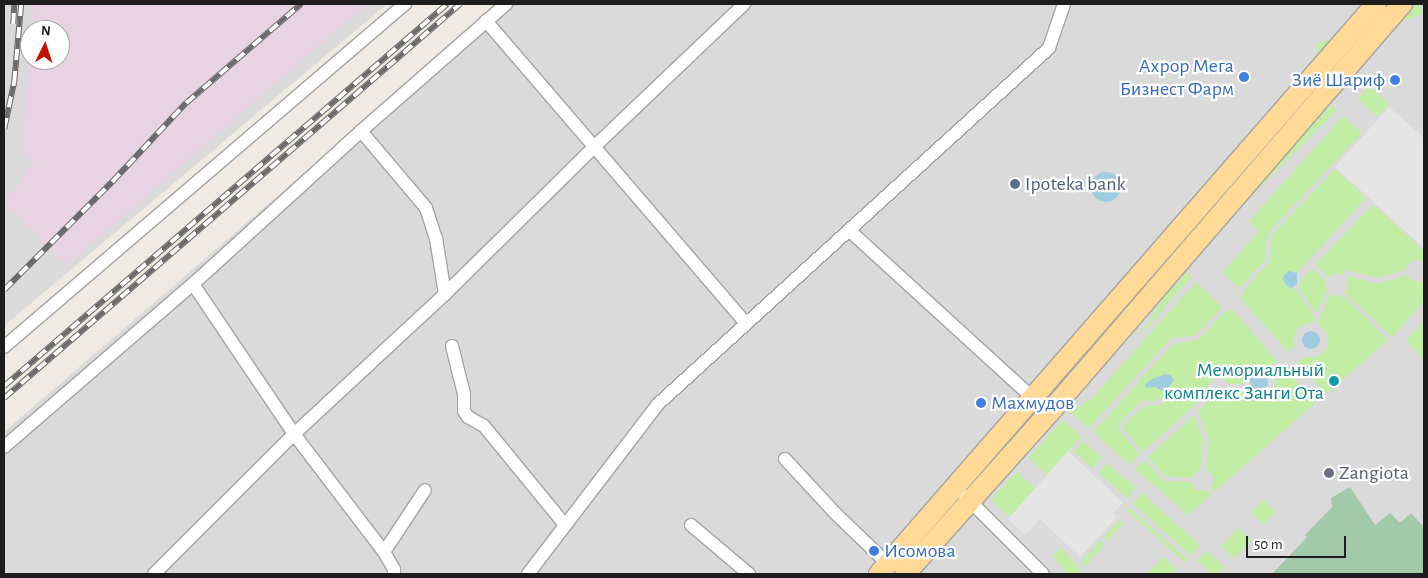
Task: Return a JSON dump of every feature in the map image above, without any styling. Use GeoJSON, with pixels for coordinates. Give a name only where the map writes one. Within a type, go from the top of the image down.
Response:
{"type":"FeatureCollection","features":[{"type":"Feature","properties":{"kind":"main road"},"geometry":{"type":"LineString","coordinates":[[900,571],[963,494],[1034,399],[1376,4]]}},
{"type":"Feature","properties":{"kind":"main road"},"geometry":{"type":"LineString","coordinates":[[963,494],[1111,342],[1402,4]]}},
{"type":"Feature","properties":{"kind":"street"},"geometry":{"type":"LineString","coordinates":[[4,347],[405,4]]}},
{"type":"Feature","properties":{"kind":"street"},"geometry":{"type":"LineString","coordinates":[[4,447],[193,284],[361,131],[506,4]]}},
{"type":"Feature","properties":{"kind":"street"},"geometry":{"type":"LineString","coordinates":[[154,574],[294,434],[445,294],[593,148],[744,4]]}},
{"type":"Feature","properties":{"kind":"street"},"geometry":{"type":"LineString","coordinates":[[528,574],[657,405],[1049,48],[1064,4]]}},
{"type":"Feature","properties":{"kind":"street"},"geometry":{"type":"LineString","coordinates":[[486,21],[593,148],[746,323]]}},
{"type":"Feature","properties":{"kind":"street"},"geometry":{"type":"LineString","coordinates":[[361,131],[426,208],[436,238],[445,294]]}},
{"type":"Feature","properties":{"kind":"street"},"geometry":{"type":"LineString","coordinates":[[850,231],[1034,399]]}},
{"type":"Feature","properties":{"kind":"street"},"geometry":{"type":"LineString","coordinates":[[193,284],[294,434],[384,552],[394,569],[394,574]]}},
{"type":"Feature","properties":{"kind":"street"},"geometry":{"type":"LineString","coordinates":[[452,346],[464,394],[464,411],[468,417],[484,426],[565,525]]}},
{"type":"Feature","properties":{"kind":"street"},"geometry":{"type":"LineString","coordinates":[[785,459],[835,513],[900,571]]}},
{"type":"Feature","properties":{"kind":"street"},"geometry":{"type":"LineString","coordinates":[[384,552],[425,490]]}},
{"type":"Feature","properties":{"kind":"street"},"geometry":{"type":"LineString","coordinates":[[963,494],[1043,574]]}},
{"type":"Feature","properties":{"kind":"street"},"geometry":{"type":"LineString","coordinates":[[691,525],[749,574]]}},
{"type":"Feature","properties":{"kind":"shaded area"},"geometry":{"type":"Polygon","coordinates":[[[4,4],[387,4],[4,326],[4,4]]]}},
{"type":"Feature","properties":{"kind":"shaded area"},"geometry":{"type":"Polygon","coordinates":[[[33,4],[367,4],[66,266],[5,203],[33,162],[22,150],[28,70],[70,70],[70,20],[32,20],[33,4]]]}},
{"type":"Feature","properties":{"kind":"shaded area"},"geometry":{"type":"Polygon","coordinates":[[[500,4],[1424,4],[1424,574],[4,574],[4,432],[500,4]]]}},
{"type":"Feature","properties":{"kind":"shaded area"},"geometry":{"type":"Polygon","coordinates":[[[1389,107],[1424,138],[1424,248],[1335,167],[1389,107]]]}},
{"type":"Feature","properties":{"kind":"shaded area"},"geometry":{"type":"Polygon","coordinates":[[[1068,451],[1123,503],[1113,513],[1117,517],[1080,557],[1040,519],[1025,535],[1008,519],[1068,451]]]}},
{"type":"Feature","properties":{"kind":"green space"},"geometry":{"type":"Polygon","coordinates":[[[1419,5],[1422,13],[1319,53],[1315,45],[1419,5]]]}},
{"type":"Feature","properties":{"kind":"green space"},"geometry":{"type":"Polygon","coordinates":[[[1369,86],[1389,104],[1378,117],[1358,99],[1369,86]]]}},
{"type":"Feature","properties":{"kind":"green space"},"geometry":{"type":"Polygon","coordinates":[[[1332,105],[1337,110],[1197,250],[1192,245],[1332,105]]]}},
{"type":"Feature","properties":{"kind":"green space"},"geometry":{"type":"Polygon","coordinates":[[[1343,116],[1362,133],[1267,234],[1265,260],[1239,288],[1222,273],[1259,231],[1249,221],[1343,116]]]}},
{"type":"Feature","properties":{"kind":"green space"},"geometry":{"type":"Polygon","coordinates":[[[1335,169],[1366,198],[1297,273],[1294,271],[1287,286],[1296,290],[1315,319],[1314,323],[1308,323],[1297,329],[1293,340],[1295,346],[1288,352],[1240,298],[1244,293],[1243,291],[1270,261],[1271,236],[1335,169]]]}},
{"type":"Feature","properties":{"kind":"green space"},"geometry":{"type":"Polygon","coordinates":[[[1373,204],[1424,251],[1424,262],[1413,260],[1407,265],[1406,269],[1379,278],[1347,270],[1342,275],[1335,273],[1328,277],[1315,265],[1373,204]]]}},
{"type":"Feature","properties":{"kind":"green space"},"geometry":{"type":"Polygon","coordinates":[[[1312,268],[1325,281],[1327,291],[1316,314],[1299,288],[1301,280],[1312,268]]]}},
{"type":"Feature","properties":{"kind":"green space"},"geometry":{"type":"Polygon","coordinates":[[[1186,272],[1191,277],[1142,334],[1160,302],[1186,272]]]}},
{"type":"Feature","properties":{"kind":"green space"},"geometry":{"type":"Polygon","coordinates":[[[1407,275],[1411,280],[1424,282],[1424,301],[1392,337],[1345,293],[1348,288],[1347,276],[1379,284],[1407,275]]]}},
{"type":"Feature","properties":{"kind":"green space"},"geometry":{"type":"Polygon","coordinates":[[[1196,282],[1222,307],[1195,336],[1171,338],[1089,428],[1070,412],[1093,397],[1196,282]]]}},
{"type":"Feature","properties":{"kind":"green space"},"geometry":{"type":"Polygon","coordinates":[[[1330,294],[1337,297],[1342,295],[1388,340],[1326,394],[1297,362],[1304,357],[1318,357],[1326,349],[1328,344],[1327,333],[1317,324],[1330,294]]]}},
{"type":"Feature","properties":{"kind":"green space"},"geometry":{"type":"Polygon","coordinates":[[[1231,308],[1277,361],[1268,368],[1256,367],[1250,369],[1244,378],[1243,384],[1229,384],[1220,377],[1213,379],[1208,385],[1208,393],[1202,398],[1187,388],[1176,388],[1157,401],[1142,401],[1121,421],[1118,430],[1140,454],[1129,464],[1093,432],[1173,344],[1198,340],[1226,310],[1227,312],[1231,308]]]}},
{"type":"Feature","properties":{"kind":"green space"},"geometry":{"type":"Polygon","coordinates":[[[1424,321],[1424,361],[1406,340],[1424,321]]]}},
{"type":"Feature","properties":{"kind":"green space"},"geometry":{"type":"Polygon","coordinates":[[[1287,371],[1315,403],[1214,492],[1211,489],[1214,477],[1206,469],[1209,438],[1198,411],[1213,398],[1220,400],[1226,397],[1230,391],[1243,390],[1256,399],[1266,398],[1274,391],[1276,380],[1287,371]]]}},
{"type":"Feature","properties":{"kind":"green space"},"geometry":{"type":"Polygon","coordinates":[[[1176,392],[1186,393],[1199,401],[1143,452],[1123,429],[1125,423],[1144,406],[1160,405],[1176,392]]]}},
{"type":"Feature","properties":{"kind":"green space"},"geometry":{"type":"Polygon","coordinates":[[[1194,415],[1203,440],[1200,469],[1191,478],[1165,476],[1148,457],[1194,415]]]}},
{"type":"Feature","properties":{"kind":"green space"},"geometry":{"type":"Polygon","coordinates":[[[1063,420],[1081,437],[1047,474],[1028,457],[1063,420]]]}},
{"type":"Feature","properties":{"kind":"green space"},"geometry":{"type":"Polygon","coordinates":[[[1083,441],[1102,458],[1092,468],[1074,451],[1083,441]]]}},
{"type":"Feature","properties":{"kind":"green space"},"geometry":{"type":"Polygon","coordinates":[[[1145,460],[1164,481],[1191,482],[1196,490],[1208,491],[1212,494],[1188,515],[1135,469],[1145,460]]]}},
{"type":"Feature","properties":{"kind":"green space"},"geometry":{"type":"Polygon","coordinates":[[[1107,463],[1136,488],[1127,498],[1098,473],[1107,463]]]}},
{"type":"Feature","properties":{"kind":"green space"},"geometry":{"type":"Polygon","coordinates":[[[1017,472],[1035,489],[1009,517],[991,500],[1017,472]]]}},
{"type":"Feature","properties":{"kind":"green space"},"geometry":{"type":"Polygon","coordinates":[[[1350,487],[1375,525],[1390,513],[1400,523],[1411,513],[1424,527],[1424,574],[1272,574],[1332,507],[1331,498],[1350,487]]]}},
{"type":"Feature","properties":{"kind":"green space"},"geometry":{"type":"Polygon","coordinates":[[[1142,493],[1200,545],[1191,556],[1133,503],[1142,493]]]}},
{"type":"Feature","properties":{"kind":"green space"},"geometry":{"type":"Polygon","coordinates":[[[1264,500],[1276,512],[1263,525],[1251,513],[1264,500]]]}},
{"type":"Feature","properties":{"kind":"green space"},"geometry":{"type":"Polygon","coordinates":[[[1129,508],[1187,559],[1184,562],[1127,511],[1129,508]]]}},
{"type":"Feature","properties":{"kind":"green space"},"geometry":{"type":"Polygon","coordinates":[[[1119,520],[1123,523],[1108,541],[1104,537],[1119,520]]]}},
{"type":"Feature","properties":{"kind":"green space"},"geometry":{"type":"Polygon","coordinates":[[[1238,528],[1251,540],[1234,559],[1221,546],[1238,528]]]}},
{"type":"Feature","properties":{"kind":"green space"},"geometry":{"type":"Polygon","coordinates":[[[1100,541],[1104,545],[1085,567],[1081,562],[1100,541]]]}},
{"type":"Feature","properties":{"kind":"green space"},"geometry":{"type":"Polygon","coordinates":[[[1061,548],[1081,570],[1077,574],[1068,574],[1052,556],[1061,548]]]}},
{"type":"Feature","properties":{"kind":"green space"},"geometry":{"type":"Polygon","coordinates":[[[1206,551],[1225,567],[1218,574],[1212,574],[1197,561],[1206,551]]]}},
{"type":"Feature","properties":{"kind":"green space"},"geometry":{"type":"Polygon","coordinates":[[[1163,557],[1176,569],[1171,574],[1149,574],[1148,573],[1163,557]]]}},
{"type":"Feature","properties":{"kind":"water"},"geometry":{"type":"Polygon","coordinates":[[[1106,172],[1117,176],[1121,187],[1117,198],[1106,202],[1095,198],[1091,187],[1095,176],[1106,172]]]}},
{"type":"Feature","properties":{"kind":"water"},"geometry":{"type":"Polygon","coordinates":[[[1288,271],[1297,273],[1297,284],[1291,288],[1287,286],[1282,278],[1288,271]]]}},
{"type":"Feature","properties":{"kind":"water"},"geometry":{"type":"Polygon","coordinates":[[[1311,331],[1317,334],[1320,340],[1317,346],[1311,349],[1305,346],[1302,340],[1305,334],[1311,331]]]}},
{"type":"Feature","properties":{"kind":"water"},"geometry":{"type":"Polygon","coordinates":[[[1259,373],[1265,376],[1268,382],[1265,388],[1259,391],[1253,388],[1250,382],[1253,376],[1259,373]]]}},
{"type":"Feature","properties":{"kind":"water"},"geometry":{"type":"Polygon","coordinates":[[[1165,374],[1171,375],[1174,380],[1169,387],[1161,391],[1156,387],[1146,388],[1145,385],[1150,380],[1165,374]]]}},
{"type":"Feature","properties":{"kind":"railway"},"geometry":{"type":"LineString","coordinates":[[13,24],[14,4]]}},
{"type":"Feature","properties":{"kind":"railway"},"geometry":{"type":"LineString","coordinates":[[4,129],[14,82],[21,4]]}},
{"type":"Feature","properties":{"kind":"railway"},"geometry":{"type":"LineString","coordinates":[[4,290],[112,182],[186,103],[301,4]]}},
{"type":"Feature","properties":{"kind":"railway"},"geometry":{"type":"LineString","coordinates":[[4,386],[447,4]]}},
{"type":"Feature","properties":{"kind":"railway"},"geometry":{"type":"LineString","coordinates":[[4,398],[460,4]]}},
{"type":"Feature","properties":{"kind":"place","name":"Ахрор Мега Бизнест Фарм"},"geometry":{"type":"Point","coordinates":[1244,77]}},
{"type":"Feature","properties":{"kind":"place","name":"Зиё Шариф"},"geometry":{"type":"Point","coordinates":[1395,80]}},
{"type":"Feature","properties":{"kind":"place","name":"Ipoteka bank"},"geometry":{"type":"Point","coordinates":[1015,184]}},
{"type":"Feature","properties":{"kind":"place","name":"Мемориальный комплекс Занги Ота"},"geometry":{"type":"Point","coordinates":[1334,381]}},
{"type":"Feature","properties":{"kind":"place","name":"Махмудов"},"geometry":{"type":"Point","coordinates":[981,403]}},
{"type":"Feature","properties":{"kind":"place","name":"Zangiota"},"geometry":{"type":"Point","coordinates":[1329,473]}},
{"type":"Feature","properties":{"kind":"place","name":"Исомова"},"geometry":{"type":"Point","coordinates":[874,551]}}]}
